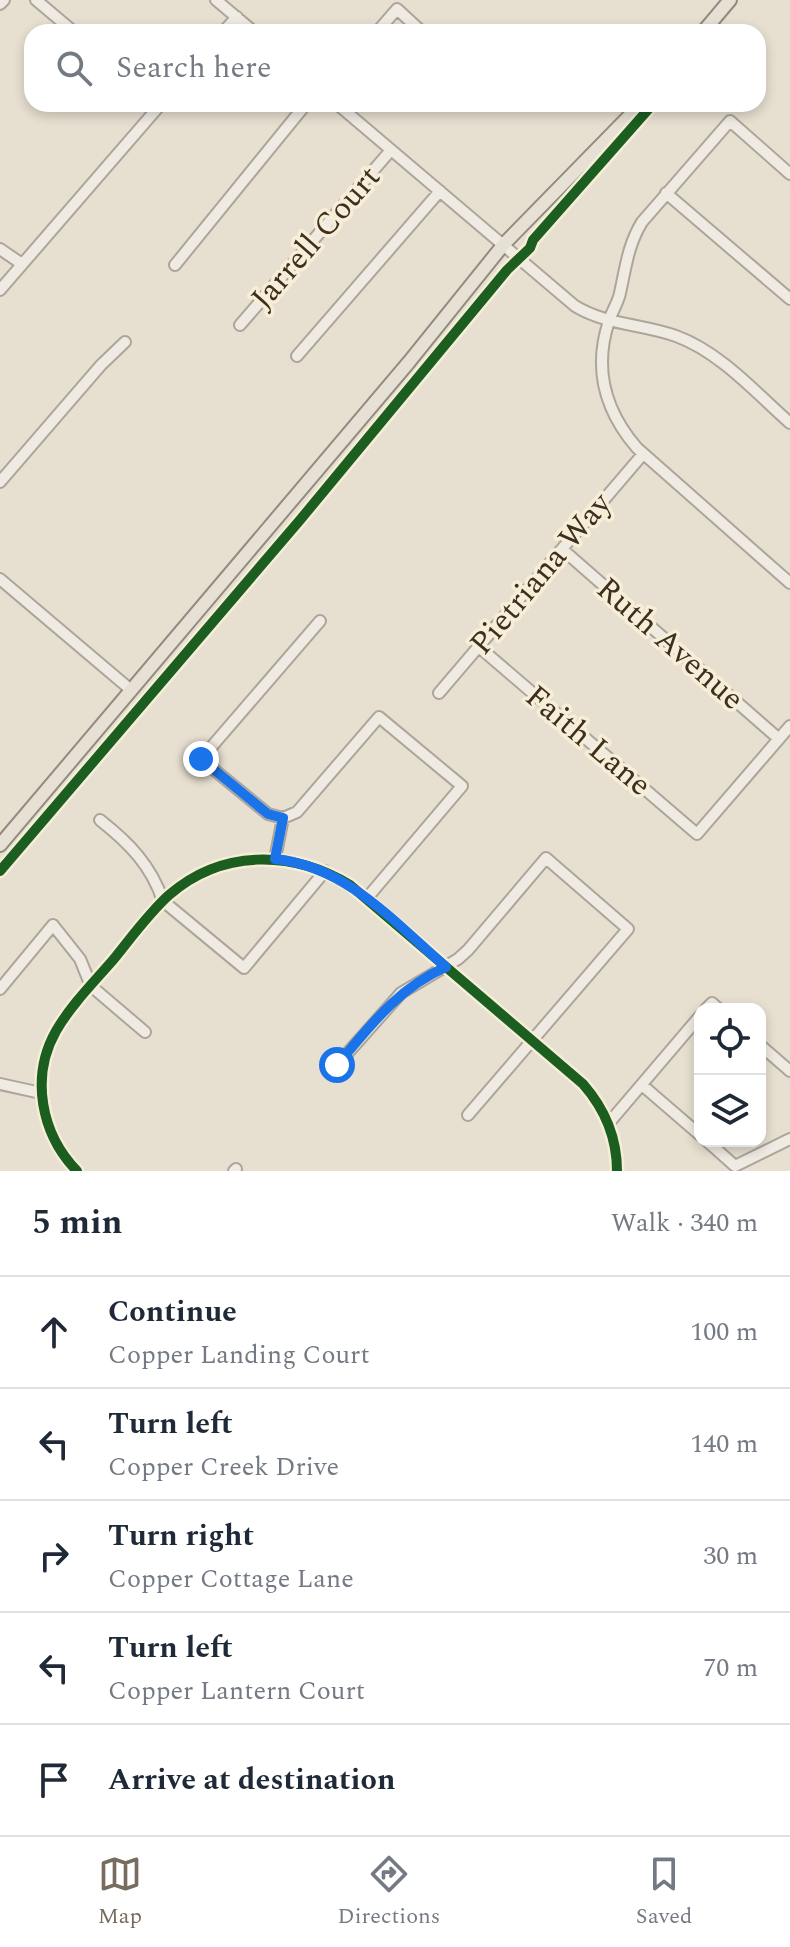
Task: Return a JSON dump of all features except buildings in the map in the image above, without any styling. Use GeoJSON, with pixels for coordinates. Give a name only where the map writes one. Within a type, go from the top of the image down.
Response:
{"type":"FeatureCollection","features":[{"type":"Feature","properties":{"kind":"main road"},"geometry":{"type":"LineString","coordinates":[[710,24],[730,0]]}},
{"type":"Feature","properties":{"kind":"main road"},"geometry":{"type":"LineString","coordinates":[[0,845],[504,244],[633,112]]}},
{"type":"Feature","properties":{"kind":"street"},"geometry":{"type":"LineString","coordinates":[[36,0],[64,24]]}},
{"type":"Feature","properties":{"kind":"street"},"geometry":{"type":"LineString","coordinates":[[216,0],[245,24]]}},
{"type":"Feature","properties":{"kind":"street"},"geometry":{"type":"LineString","coordinates":[[384,24],[397,9],[413,24]]}},
{"type":"Feature","properties":{"kind":"street"},"geometry":{"type":"LineString","coordinates":[[230,24],[237,17]]}},
{"type":"Feature","properties":{"kind":"street"},"geometry":{"type":"LineString","coordinates":[[0,290],[153,112]]}},
{"type":"Feature","properties":{"kind":"street"},"geometry":{"type":"LineString","coordinates":[[175,265],[299,112]]}},
{"type":"Feature","properties":{"kind":"street"},"geometry":{"type":"LineString","coordinates":[[346,112],[575,306],[589,314],[655,330],[694,344],[727,368],[790,423]]}},
{"type":"Feature","properties":{"kind":"street"},"geometry":{"type":"LineString","coordinates":[[790,174],[730,121],[666,193],[634,235],[601,358],[604,392],[625,435],[790,583]]}},
{"type":"Feature","properties":{"kind":"street","name":"Jarrell Court"},"geometry":{"type":"LineString","coordinates":[[240,325],[391,150]]}},
{"type":"Feature","properties":{"kind":"street"},"geometry":{"type":"LineString","coordinates":[[297,356],[440,191]]}},
{"type":"Feature","properties":{"kind":"street"},"geometry":{"type":"LineString","coordinates":[[666,193],[790,299]]}},
{"type":"Feature","properties":{"kind":"street"},"geometry":{"type":"LineString","coordinates":[[0,249],[22,264]]}},
{"type":"Feature","properties":{"kind":"street"},"geometry":{"type":"LineString","coordinates":[[0,482],[101,365],[125,342]]}},
{"type":"Feature","properties":{"kind":"street","name":"Pietriana Way"},"geometry":{"type":"LineString","coordinates":[[439,693],[643,454]]}},
{"type":"Feature","properties":{"kind":"street","name":"Ruth Avenue"},"geometry":{"type":"LineString","coordinates":[[562,549],[779,739]]}},
{"type":"Feature","properties":{"kind":"street"},"geometry":{"type":"LineString","coordinates":[[0,579],[131,690]]}},
{"type":"Feature","properties":{"kind":"street"},"geometry":{"type":"LineString","coordinates":[[320,621],[201,759],[268,814],[283,818],[297,812],[379,717],[462,786],[367,898]]}},
{"type":"Feature","properties":{"kind":"street","name":"Faith Lane"},"geometry":{"type":"LineString","coordinates":[[479,647],[697,834],[779,739]]}},
{"type":"Feature","properties":{"kind":"street"},"geometry":{"type":"LineString","coordinates":[[779,739],[790,726]]}},
{"type":"Feature","properties":{"kind":"street"},"geometry":{"type":"LineString","coordinates":[[275,859],[283,818]]}},
{"type":"Feature","properties":{"kind":"street"},"geometry":{"type":"LineString","coordinates":[[100,820],[138,853],[148,867],[163,901],[244,968],[325,871]]}},
{"type":"Feature","properties":{"kind":"street"},"geometry":{"type":"LineString","coordinates":[[337,1065],[401,993],[429,974],[446,967],[468,950],[546,858],[628,929],[468,1115]]}},
{"type":"Feature","properties":{"kind":"street"},"geometry":{"type":"LineString","coordinates":[[77,1171],[54,1140],[47,1124],[41,1093],[43,1070],[55,1033],[163,901],[182,885],[221,865],[256,859],[306,864],[350,885],[583,1084],[601,1108],[608,1124],[614,1141],[617,1171]]}},
{"type":"Feature","properties":{"kind":"street"},"geometry":{"type":"LineString","coordinates":[[0,989],[53,925],[71,946],[91,986],[145,1032]]}},
{"type":"Feature","properties":{"kind":"street"},"geometry":{"type":"LineString","coordinates":[[608,1124],[694,1023]]}},
{"type":"Feature","properties":{"kind":"street"},"geometry":{"type":"LineString","coordinates":[[766,1050],[790,1071]]}},
{"type":"Feature","properties":{"kind":"street"},"geometry":{"type":"LineString","coordinates":[[0,1084],[41,1093]]}},
{"type":"Feature","properties":{"kind":"street"},"geometry":{"type":"LineString","coordinates":[[642,1085],[694,1130]]}},
{"type":"Feature","properties":{"kind":"street"},"geometry":{"type":"LineString","coordinates":[[714,1147],[735,1166],[790,1139]]}},
{"type":"Feature","properties":{"kind":"cycle path"},"geometry":{"type":"LineString","coordinates":[[0,871],[300,520],[507,270],[530,248],[533,240],[646,112]]}},
{"type":"Feature","properties":{"kind":"cycle path"},"geometry":{"type":"LineString","coordinates":[[77,1171],[55,1140],[43,1104],[43,1067],[56,1031],[83,994],[169,895],[211,869],[234,862],[258,860],[305,865],[350,885],[583,1084],[608,1124],[615,1147],[617,1171]]}},
{"type":"Feature","properties":{"kind":"route"},"geometry":{"type":"LineString","coordinates":[[201,759],[268,814],[283,818],[275,859],[306,864],[350,885],[446,967],[429,974],[401,993],[337,1065]]}}]}
